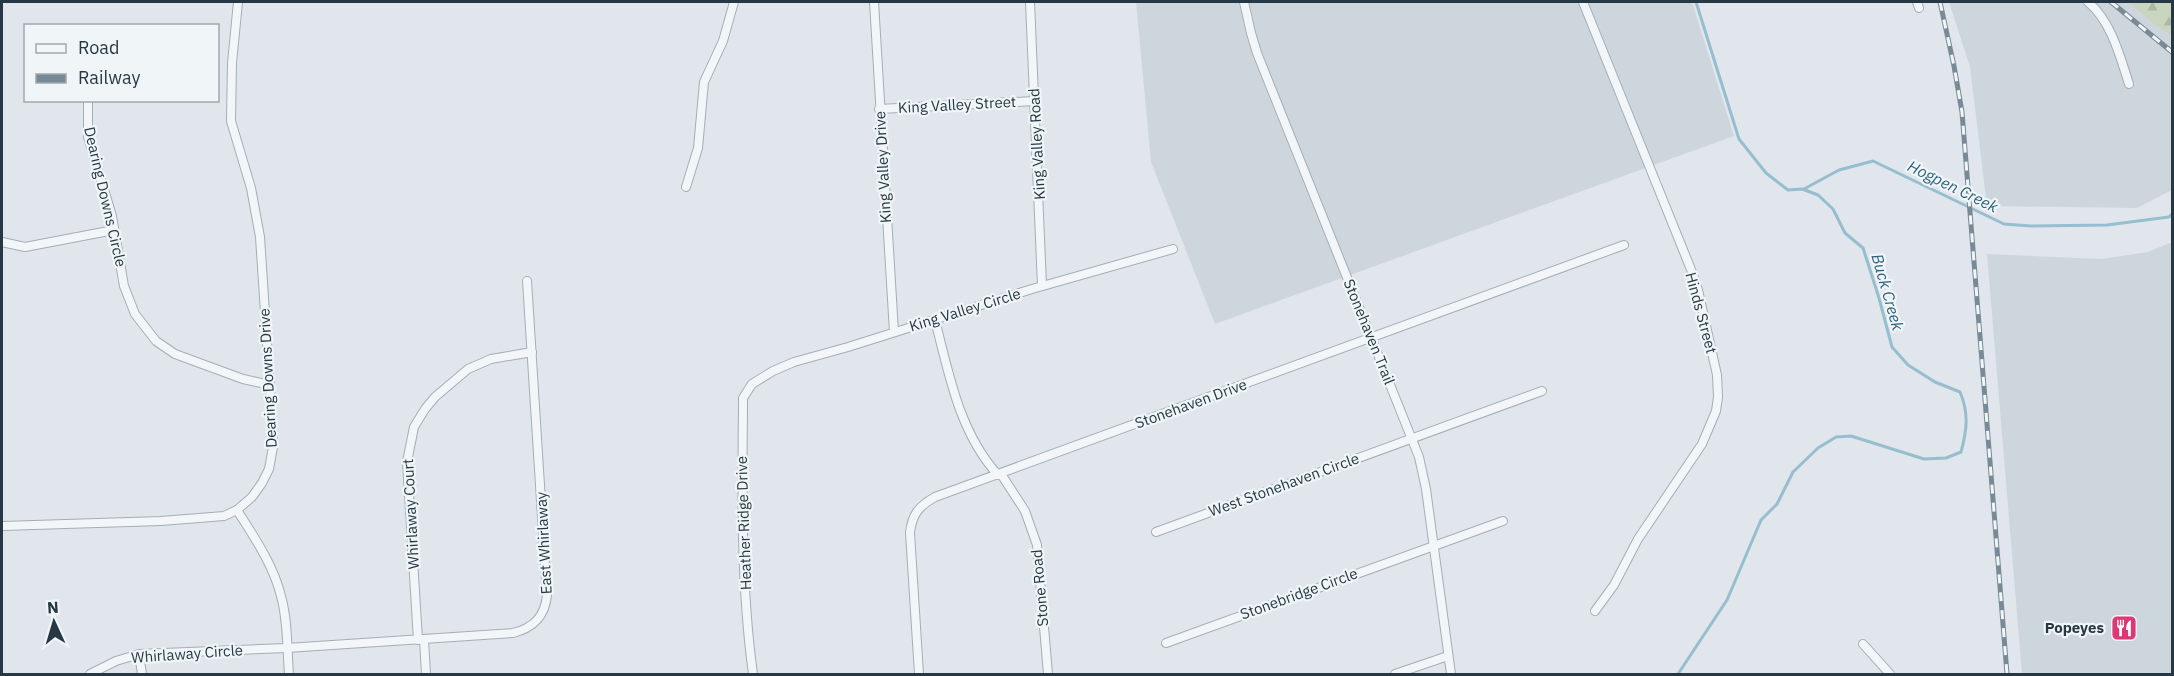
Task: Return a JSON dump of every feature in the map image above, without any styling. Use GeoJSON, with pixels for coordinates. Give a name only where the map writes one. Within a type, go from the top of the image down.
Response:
{"type":"FeatureCollection","features":[{"type":"Feature","properties":{"kind":"street","name":"Dearing Downs Drive"},"geometry":{"type":"LineString","coordinates":[[2,526],[204,519],[224,516],[237,510],[258,490],[269,469],[273,447],[259,230],[251,188],[231,121],[232,63],[238,2]]}},
{"type":"Feature","properties":{"kind":"street"},"geometry":{"type":"LineString","coordinates":[[686,187],[698,148],[704,82],[723,41],[734,2]]}},
{"type":"Feature","properties":{"kind":"street","name":"King Valley Drive"},"geometry":{"type":"LineString","coordinates":[[874,2],[894,332]]}},
{"type":"Feature","properties":{"kind":"street","name":"King Valley Road"},"geometry":{"type":"LineString","coordinates":[[1030,2],[1042,286]]}},
{"type":"Feature","properties":{"kind":"street","name":"Stonehaven Trail"},"geometry":{"type":"LineString","coordinates":[[1244,2],[1257,53],[1412,438],[1423,472],[1451,675]]}},
{"type":"Feature","properties":{"kind":"street","name":"Hinds Street"},"geometry":{"type":"LineString","coordinates":[[1583,2],[1692,272],[1701,299],[1719,387],[1716,411],[1702,444],[1638,539],[1614,585],[1595,610]]}},
{"type":"Feature","properties":{"kind":"street"},"geometry":{"type":"LineString","coordinates":[[2088,2],[2098,11],[2118,51],[2129,84]]}},
{"type":"Feature","properties":{"kind":"street","name":"King Valley Street"},"geometry":{"type":"LineString","coordinates":[[879,109],[1035,101]]}},
{"type":"Feature","properties":{"kind":"street","name":"Dearing Downs Circle"},"geometry":{"type":"LineString","coordinates":[[88,102],[88,137],[110,207],[127,297],[143,326],[156,341],[175,354],[204,366],[270,386]]}},
{"type":"Feature","properties":{"kind":"street"},"geometry":{"type":"LineString","coordinates":[[2,242],[25,247],[114,230]]}},
{"type":"Feature","properties":{"kind":"street","name":"Stonehaven Drive"},"geometry":{"type":"LineString","coordinates":[[919,675],[910,541],[914,516],[923,504],[935,497],[1624,245]]}},
{"type":"Feature","properties":{"kind":"street","name":"King Valley Circle"},"geometry":{"type":"LineString","coordinates":[[760,378],[794,362],[1042,286],[1173,249]]}},
{"type":"Feature","properties":{"kind":"street","name":"East Whirlaway"},"geometry":{"type":"LineString","coordinates":[[287,648],[522,631],[538,621],[545,609],[547,596],[527,280]]}},
{"type":"Feature","properties":{"kind":"street","name":"Stone Road"},"geometry":{"type":"LineString","coordinates":[[935,320],[959,411],[979,448],[1025,511],[1037,545],[1048,675]]}},
{"type":"Feature","properties":{"kind":"street","name":"Whirlaway Court"},"geometry":{"type":"LineString","coordinates":[[426,675],[421,640],[407,462],[410,439],[425,409],[435,397],[468,369],[491,358],[532,352]]}},
{"type":"Feature","properties":{"kind":"street","name":"Heather Ridge Drive"},"geometry":{"type":"LineString","coordinates":[[753,675],[742,505],[742,408],[746,391],[760,378]]}},
{"type":"Feature","properties":{"kind":"street","name":"West Stonehaven Circle"},"geometry":{"type":"LineString","coordinates":[[1156,532],[1542,391]]}},
{"type":"Feature","properties":{"kind":"street"},"geometry":{"type":"LineString","coordinates":[[237,510],[255,538],[275,577],[284,608],[289,675]]}},
{"type":"Feature","properties":{"kind":"street","name":"Stonebridge Circle"},"geometry":{"type":"LineString","coordinates":[[1166,644],[1503,521]]}},
{"type":"Feature","properties":{"kind":"street"},"geometry":{"type":"LineString","coordinates":[[1863,644],[1890,675]]}},
{"type":"Feature","properties":{"kind":"street","name":"Whirlaway Circle"},"geometry":{"type":"LineString","coordinates":[[90,675],[116,661],[139,654],[287,648]]}},
{"type":"Feature","properties":{"kind":"street"},"geometry":{"type":"LineString","coordinates":[[139,654],[142,675]]}},
{"type":"Feature","properties":{"kind":"street"},"geometry":{"type":"LineString","coordinates":[[1395,675],[1448,656]]}},
{"type":"Feature","properties":{"kind":"shaded area"},"geometry":{"type":"Polygon","coordinates":[[[1136,2],[1692,2],[1734,136],[1215,324],[1151,162],[1136,2]]]}},
{"type":"Feature","properties":{"kind":"shaded area"},"geometry":{"type":"Polygon","coordinates":[[[1949,2],[2172,2],[2172,190],[2137,208],[1987,206],[1970,67],[1949,2]]]}},
{"type":"Feature","properties":{"kind":"shaded area"},"geometry":{"type":"Polygon","coordinates":[[[2172,242],[2172,674],[2022,674],[1987,254],[2101,259],[2148,252],[2172,242]]]}},
{"type":"Feature","properties":{"kind":"green space"},"geometry":{"type":"Polygon","coordinates":[[[2129,2],[2172,2],[2172,36],[2150,21],[2129,2]]]}},
{"type":"Feature","properties":{"kind":"waterway","name":"Buck Creek"},"geometry":{"type":"LineString","coordinates":[[1678,674],[1727,600],[1761,520],[1777,504],[1793,472],[1818,448],[1836,437],[1851,436],[1924,459],[1946,458],[1961,452],[1966,422],[1965,407],[1960,392],[1935,382],[1908,365],[1892,347],[1863,248],[1845,233],[1833,209],[1818,195],[1802,189],[1788,190],[1766,173],[1739,139],[1696,2]]}},
{"type":"Feature","properties":{"kind":"waterway","name":"Hogpen Creek"},"geometry":{"type":"LineString","coordinates":[[1804,189],[1839,170],[1873,161],[2004,224],[2107,225],[2169,217],[2172,214]]}},
{"type":"Feature","properties":{"kind":"railway"},"geometry":{"type":"LineString","coordinates":[[1940,2],[1962,112],[2007,674]]}},
{"type":"Feature","properties":{"kind":"railway"},"geometry":{"type":"LineString","coordinates":[[2111,2],[2172,52]]}},
{"type":"Feature","properties":{"kind":"place","name":"Popeyes"},"geometry":{"type":"Point","coordinates":[2124,628]}}]}
